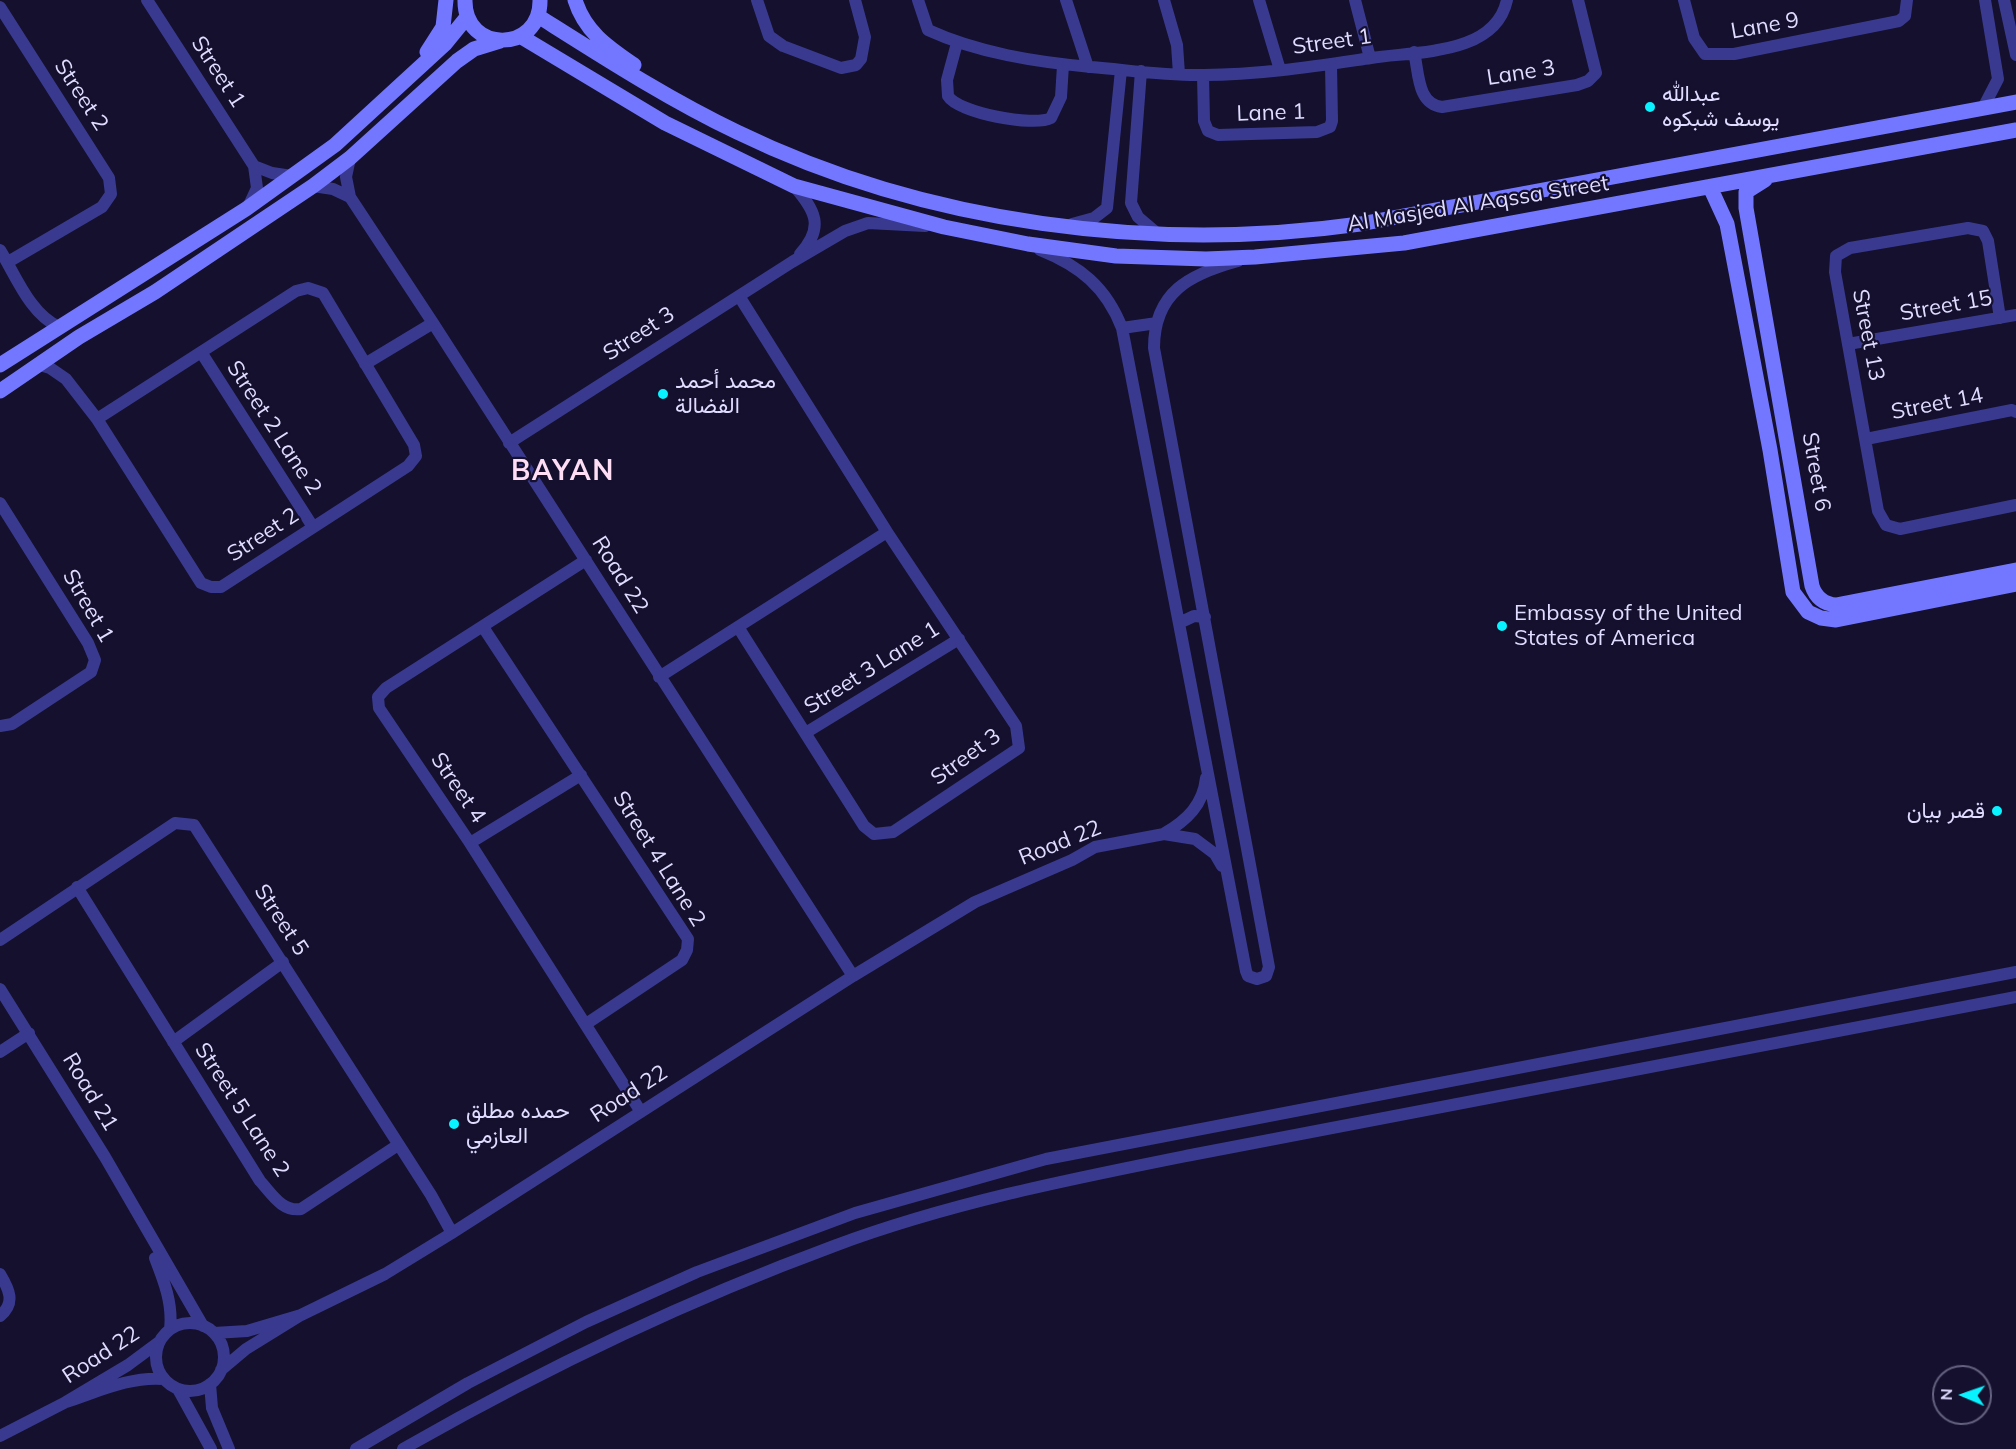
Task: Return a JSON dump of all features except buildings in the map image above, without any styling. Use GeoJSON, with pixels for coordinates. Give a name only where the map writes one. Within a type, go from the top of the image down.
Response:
{"type":"FeatureCollection","features":[{"type":"Feature","properties":{"kind":"main road"},"geometry":{"type":"LineString","coordinates":[[408,78],[443,27],[446,0]]}},
{"type":"Feature","properties":{"kind":"main road"},"geometry":{"type":"LineString","coordinates":[[465,0],[467,17],[480,34],[500,41]]}},
{"type":"Feature","properties":{"kind":"main road"},"geometry":{"type":"LineString","coordinates":[[0,392],[79,337],[155,292],[313,186],[350,158],[457,61],[474,49],[520,36],[527,31],[537,16],[540,0]]}},
{"type":"Feature","properties":{"kind":"main road"},"geometry":{"type":"LineString","coordinates":[[575,0],[579,15],[602,42],[692,108]]}},
{"type":"Feature","properties":{"kind":"main road","name":"Al Masjed Al Aqssa Street"},"geometry":{"type":"LineString","coordinates":[[537,16],[692,108],[792,156],[918,198],[1021,221],[1158,234],[1296,233],[1433,212],[2016,102]]}},
{"type":"Feature","properties":{"kind":"main road"},"geometry":{"type":"LineString","coordinates":[[0,365],[201,239],[335,145],[446,44],[467,17]]}},
{"type":"Feature","properties":{"kind":"main road","name":"Al Masjed Al Aqssa Street"},"geometry":{"type":"LineString","coordinates":[[520,36],[664,123],[794,186],[944,227],[1028,244],[1116,256],[1206,259],[1378,246],[2016,130]]}},
{"type":"Feature","properties":{"kind":"main road"},"geometry":{"type":"LineString","coordinates":[[723,151],[721,136],[724,132],[738,132]]}},
{"type":"Feature","properties":{"kind":"main road"},"geometry":{"type":"LineString","coordinates":[[1608,206],[1603,199],[1606,189],[1657,180],[1682,165]]}},
{"type":"Feature","properties":{"kind":"main road","name":"Street 6"},"geometry":{"type":"LineString","coordinates":[[1782,173],[1756,184],[1746,192],[1751,239],[1814,591],[1824,603],[1836,605],[1881,603],[2016,584]]}},
{"type":"Feature","properties":{"kind":"main road","name":"Street 6"},"geometry":{"type":"LineString","coordinates":[[1710,187],[1722,210],[1731,243],[1793,592],[1808,612],[1824,619],[1843,618],[1881,603],[2016,570]]}},
{"type":"Feature","properties":{"kind":"main road"},"geometry":{"type":"LineString","coordinates":[[1378,246],[1386,238],[1431,229],[1437,219],[1433,212]]}},
{"type":"Feature","properties":{"kind":"main road"},"geometry":{"type":"LineString","coordinates":[[155,292],[148,290],[147,283],[193,252],[201,239]]}},
{"type":"Feature","properties":{"kind":"main road"},"geometry":{"type":"LineString","coordinates":[[1731,243],[1751,239]]}},
{"type":"Feature","properties":{"kind":"main road"},"geometry":{"type":"LineString","coordinates":[[79,337],[100,317],[134,295],[134,287],[127,286]]}},
{"type":"Feature","properties":{"kind":"street","name":"Street 1"},"geometry":{"type":"LineString","coordinates":[[147,0],[254,166]]}},
{"type":"Feature","properties":{"kind":"street"},"geometry":{"type":"LineString","coordinates":[[757,0],[769,36],[783,46],[841,68],[856,65],[861,59],[865,37],[855,0]]}},
{"type":"Feature","properties":{"kind":"street","name":"Street 1"},"geometry":{"type":"LineString","coordinates":[[918,0],[928,30],[957,43],[1063,65],[1203,75],[1331,65],[1456,45],[1478,38],[1497,24],[1507,0]]}},
{"type":"Feature","properties":{"kind":"street"},"geometry":{"type":"LineString","coordinates":[[1066,0],[1088,67]]}},
{"type":"Feature","properties":{"kind":"street"},"geometry":{"type":"LineString","coordinates":[[1164,0],[1177,45],[1179,74]]}},
{"type":"Feature","properties":{"kind":"street"},"geometry":{"type":"LineString","coordinates":[[1259,0],[1280,70]]}},
{"type":"Feature","properties":{"kind":"street"},"geometry":{"type":"LineString","coordinates":[[1355,0],[1370,58]]}},
{"type":"Feature","properties":{"kind":"street","name":"Lane 3"},"geometry":{"type":"LineString","coordinates":[[1414,52],[1425,99],[1431,106],[1442,107],[1576,85],[1588,81],[1596,73],[1578,0]]}},
{"type":"Feature","properties":{"kind":"street","name":"Lane 9"},"geometry":{"type":"LineString","coordinates":[[1684,0],[1694,38],[1705,54],[1717,55],[1766,48],[1899,21],[1905,16],[1907,0]]}},
{"type":"Feature","properties":{"kind":"street"},"geometry":{"type":"LineString","coordinates":[[1983,108],[1998,79],[1985,0]]}},
{"type":"Feature","properties":{"kind":"street"},"geometry":{"type":"LineString","coordinates":[[2004,0],[2016,55]]}},
{"type":"Feature","properties":{"kind":"street","name":"Street 2"},"geometry":{"type":"LineString","coordinates":[[0,7],[109,178],[111,194],[102,207],[8,262]]}},
{"type":"Feature","properties":{"kind":"street"},"geometry":{"type":"LineString","coordinates":[[957,43],[947,80],[948,96],[960,108],[990,115],[1039,121],[1051,118],[1061,97],[1063,65]]}},
{"type":"Feature","properties":{"kind":"street","name":"Lane 1"},"geometry":{"type":"LineString","coordinates":[[1203,75],[1204,121],[1208,131],[1218,135],[1317,132],[1330,127],[1332,121],[1331,65]]}},
{"type":"Feature","properties":{"kind":"street"},"geometry":{"type":"LineString","coordinates":[[1064,226],[1094,218],[1107,208],[1121,70]]}},
{"type":"Feature","properties":{"kind":"street"},"geometry":{"type":"LineString","coordinates":[[1141,71],[1131,202],[1138,217],[1158,234]]}},
{"type":"Feature","properties":{"kind":"street","name":"Road 22"},"geometry":{"type":"LineString","coordinates":[[350,158],[346,177],[350,197],[433,322],[853,976]]}},
{"type":"Feature","properties":{"kind":"street"},"geometry":{"type":"LineString","coordinates":[[246,209],[257,188],[254,166],[272,173],[292,176]]}},
{"type":"Feature","properties":{"kind":"street"},"geometry":{"type":"LineString","coordinates":[[313,186],[333,189],[350,197]]}},
{"type":"Feature","properties":{"kind":"street","name":"Street 3"},"geometry":{"type":"LineString","coordinates":[[792,262],[807,247],[815,227],[812,210],[794,186]]}},
{"type":"Feature","properties":{"kind":"street","name":"Street 3"},"geometry":{"type":"LineString","coordinates":[[509,443],[792,262],[861,225],[944,227]]}},
{"type":"Feature","properties":{"kind":"street","name":"Street 13"},"geometry":{"type":"LineString","coordinates":[[2000,318],[1988,240],[1983,231],[1968,228],[1850,248],[1836,256],[1835,272],[1878,511],[1886,525],[1900,529],[2016,505]]}},
{"type":"Feature","properties":{"kind":"street"},"geometry":{"type":"LineString","coordinates":[[1028,244],[1063,259],[1085,273],[1111,303],[1122,328],[1246,971],[1252,978],[1262,978],[1268,972],[1269,967],[1154,348],[1157,323],[1167,301],[1193,277],[1255,257]]}},
{"type":"Feature","properties":{"kind":"street"},"geometry":{"type":"LineString","coordinates":[[0,250],[35,308],[44,318],[59,327]]}},
{"type":"Feature","properties":{"kind":"street","name":"Street 2"},"geometry":{"type":"LineString","coordinates":[[40,365],[50,368],[66,379],[97,419],[201,583],[211,587],[221,587],[408,466],[416,456],[414,445],[323,294],[308,288],[296,291],[97,419]]}},
{"type":"Feature","properties":{"kind":"street","name":"Street 3"},"geometry":{"type":"LineString","coordinates":[[738,627],[807,732],[864,826],[874,834],[893,832],[1019,748],[1016,726],[887,532],[739,296]]}},
{"type":"Feature","properties":{"kind":"street"},"geometry":{"type":"LineString","coordinates":[[35,308],[41,338]]}},
{"type":"Feature","properties":{"kind":"street","name":"Street 15"},"geometry":{"type":"LineString","coordinates":[[1848,344],[2016,315]]}},
{"type":"Feature","properties":{"kind":"street"},"geometry":{"type":"LineString","coordinates":[[365,364],[433,322]]}},
{"type":"Feature","properties":{"kind":"street"},"geometry":{"type":"LineString","coordinates":[[1122,328],[1157,323]]}},
{"type":"Feature","properties":{"kind":"street","name":"Street 2"},"geometry":{"type":"LineString","coordinates":[[58,352],[66,379]]}},
{"type":"Feature","properties":{"kind":"street","name":"Street 2 Lane 2"},"geometry":{"type":"LineString","coordinates":[[201,352],[313,527]]}},
{"type":"Feature","properties":{"kind":"street","name":"Street 14"},"geometry":{"type":"LineString","coordinates":[[1866,439],[2016,412]]}},
{"type":"Feature","properties":{"kind":"street","name":"Street 1"},"geometry":{"type":"LineString","coordinates":[[0,503],[88,643],[95,660],[91,672],[12,724],[0,726]]}},
{"type":"Feature","properties":{"kind":"street"},"geometry":{"type":"LineString","coordinates":[[659,677],[887,532]]}},
{"type":"Feature","properties":{"kind":"street","name":"Street 4"},"geometry":{"type":"LineString","coordinates":[[586,560],[386,688],[378,697],[378,708],[470,843],[641,1112]]}},
{"type":"Feature","properties":{"kind":"street"},"geometry":{"type":"LineString","coordinates":[[1179,623],[1188,617],[1205,617]]}},
{"type":"Feature","properties":{"kind":"street","name":"Street 4 Lane 2"},"geometry":{"type":"LineString","coordinates":[[483,627],[688,939],[687,950],[682,960],[586,1024]]}},
{"type":"Feature","properties":{"kind":"street","name":"Street 3 Lane 1"},"geometry":{"type":"LineString","coordinates":[[807,732],[959,639]]}},
{"type":"Feature","properties":{"kind":"street","name":"Road 22"},"geometry":{"type":"LineString","coordinates":[[1164,834],[1182,822],[1197,806],[1204,790],[1207,767]]}},
{"type":"Feature","properties":{"kind":"street"},"geometry":{"type":"LineString","coordinates":[[470,843],[581,775]]}},
{"type":"Feature","properties":{"kind":"street","name":"Street 5"},"geometry":{"type":"LineString","coordinates":[[0,940],[175,823],[194,825],[430,1193],[452,1233]]}},
{"type":"Feature","properties":{"kind":"street","name":"Road 22"},"geometry":{"type":"LineString","coordinates":[[221,1370],[246,1349],[302,1315],[385,1274],[452,1233],[853,976],[985,897],[1072,860],[1095,847],[1164,834],[1186,836],[1205,845],[1215,854],[1228,879]]}},
{"type":"Feature","properties":{"kind":"street","name":"Street 5 Lane 2"},"geometry":{"type":"LineString","coordinates":[[77,887],[260,1181],[284,1207],[293,1211],[302,1209],[398,1145]]}},
{"type":"Feature","properties":{"kind":"street","name":"Street 5 Lane 2"},"geometry":{"type":"LineString","coordinates":[[173,1042],[283,962]]}},
{"type":"Feature","properties":{"kind":"street"},"geometry":{"type":"LineString","coordinates":[[356,1449],[468,1383],[586,1322],[697,1272],[855,1213],[900,1200],[1046,1159],[2016,972]]}},
{"type":"Feature","properties":{"kind":"street","name":"Road 21"},"geometry":{"type":"LineString","coordinates":[[0,989],[29,1033],[203,1326]]}},
{"type":"Feature","properties":{"kind":"street"},"geometry":{"type":"LineString","coordinates":[[403,1449],[552,1367],[710,1295],[836,1245],[954,1209],[1076,1178],[2016,997]]}},
{"type":"Feature","properties":{"kind":"street"},"geometry":{"type":"LineString","coordinates":[[0,1052],[29,1033]]}},
{"type":"Feature","properties":{"kind":"street","name":"Road 21"},"geometry":{"type":"LineString","coordinates":[[140,1219],[166,1288],[170,1329]]}},
{"type":"Feature","properties":{"kind":"street"},"geometry":{"type":"LineString","coordinates":[[0,1274],[9,1290],[10,1300],[7,1309],[0,1316]]}},
{"type":"Feature","properties":{"kind":"street","name":"Road 22"},"geometry":{"type":"LineString","coordinates":[[214,1333],[247,1331],[302,1315]]}},
{"type":"Feature","properties":{"kind":"street"},"geometry":{"type":"LineString","coordinates":[[178,1389],[194,1391],[210,1384],[221,1370],[223,1350],[214,1333],[203,1326],[186,1323],[170,1329],[159,1342],[156,1361],[164,1379],[178,1389],[211,1449]]}},
{"type":"Feature","properties":{"kind":"street","name":"Road 22"},"geometry":{"type":"LineString","coordinates":[[0,1436],[66,1402],[128,1365],[159,1342]]}},
{"type":"Feature","properties":{"kind":"street","name":"Road 22"},"geometry":{"type":"LineString","coordinates":[[66,1402],[127,1382],[149,1378],[164,1379]]}},
{"type":"Feature","properties":{"kind":"street"},"geometry":{"type":"LineString","coordinates":[[210,1384],[212,1408],[229,1449]]}},
{"type":"Feature","properties":{"kind":"street"},"geometry":{"type":"LineString","coordinates":[[203,1432],[218,1426]]}},
{"type":"Feature","properties":{"kind":"place","name":"عبدالله يوسف شبكوه"},"geometry":{"type":"Point","coordinates":[1650,107]}},
{"type":"Feature","properties":{"kind":"place","name":"محمد أحمد الفضالة"},"geometry":{"type":"Point","coordinates":[663,394]}},
{"type":"Feature","properties":{"kind":"place","name":"Embassy of the United States of America"},"geometry":{"type":"Point","coordinates":[1502,626]}},
{"type":"Feature","properties":{"kind":"place","name":"قصر بيان"},"geometry":{"type":"Point","coordinates":[1997,811]}},
{"type":"Feature","properties":{"kind":"place","name":"حمده مطلق العازمي"},"geometry":{"type":"Point","coordinates":[454,1124]}},
{"type":"Feature","properties":{"kind":"district","name":"BAYAN"},"geometry":{"type":"Point","coordinates":[563,472]}}]}
